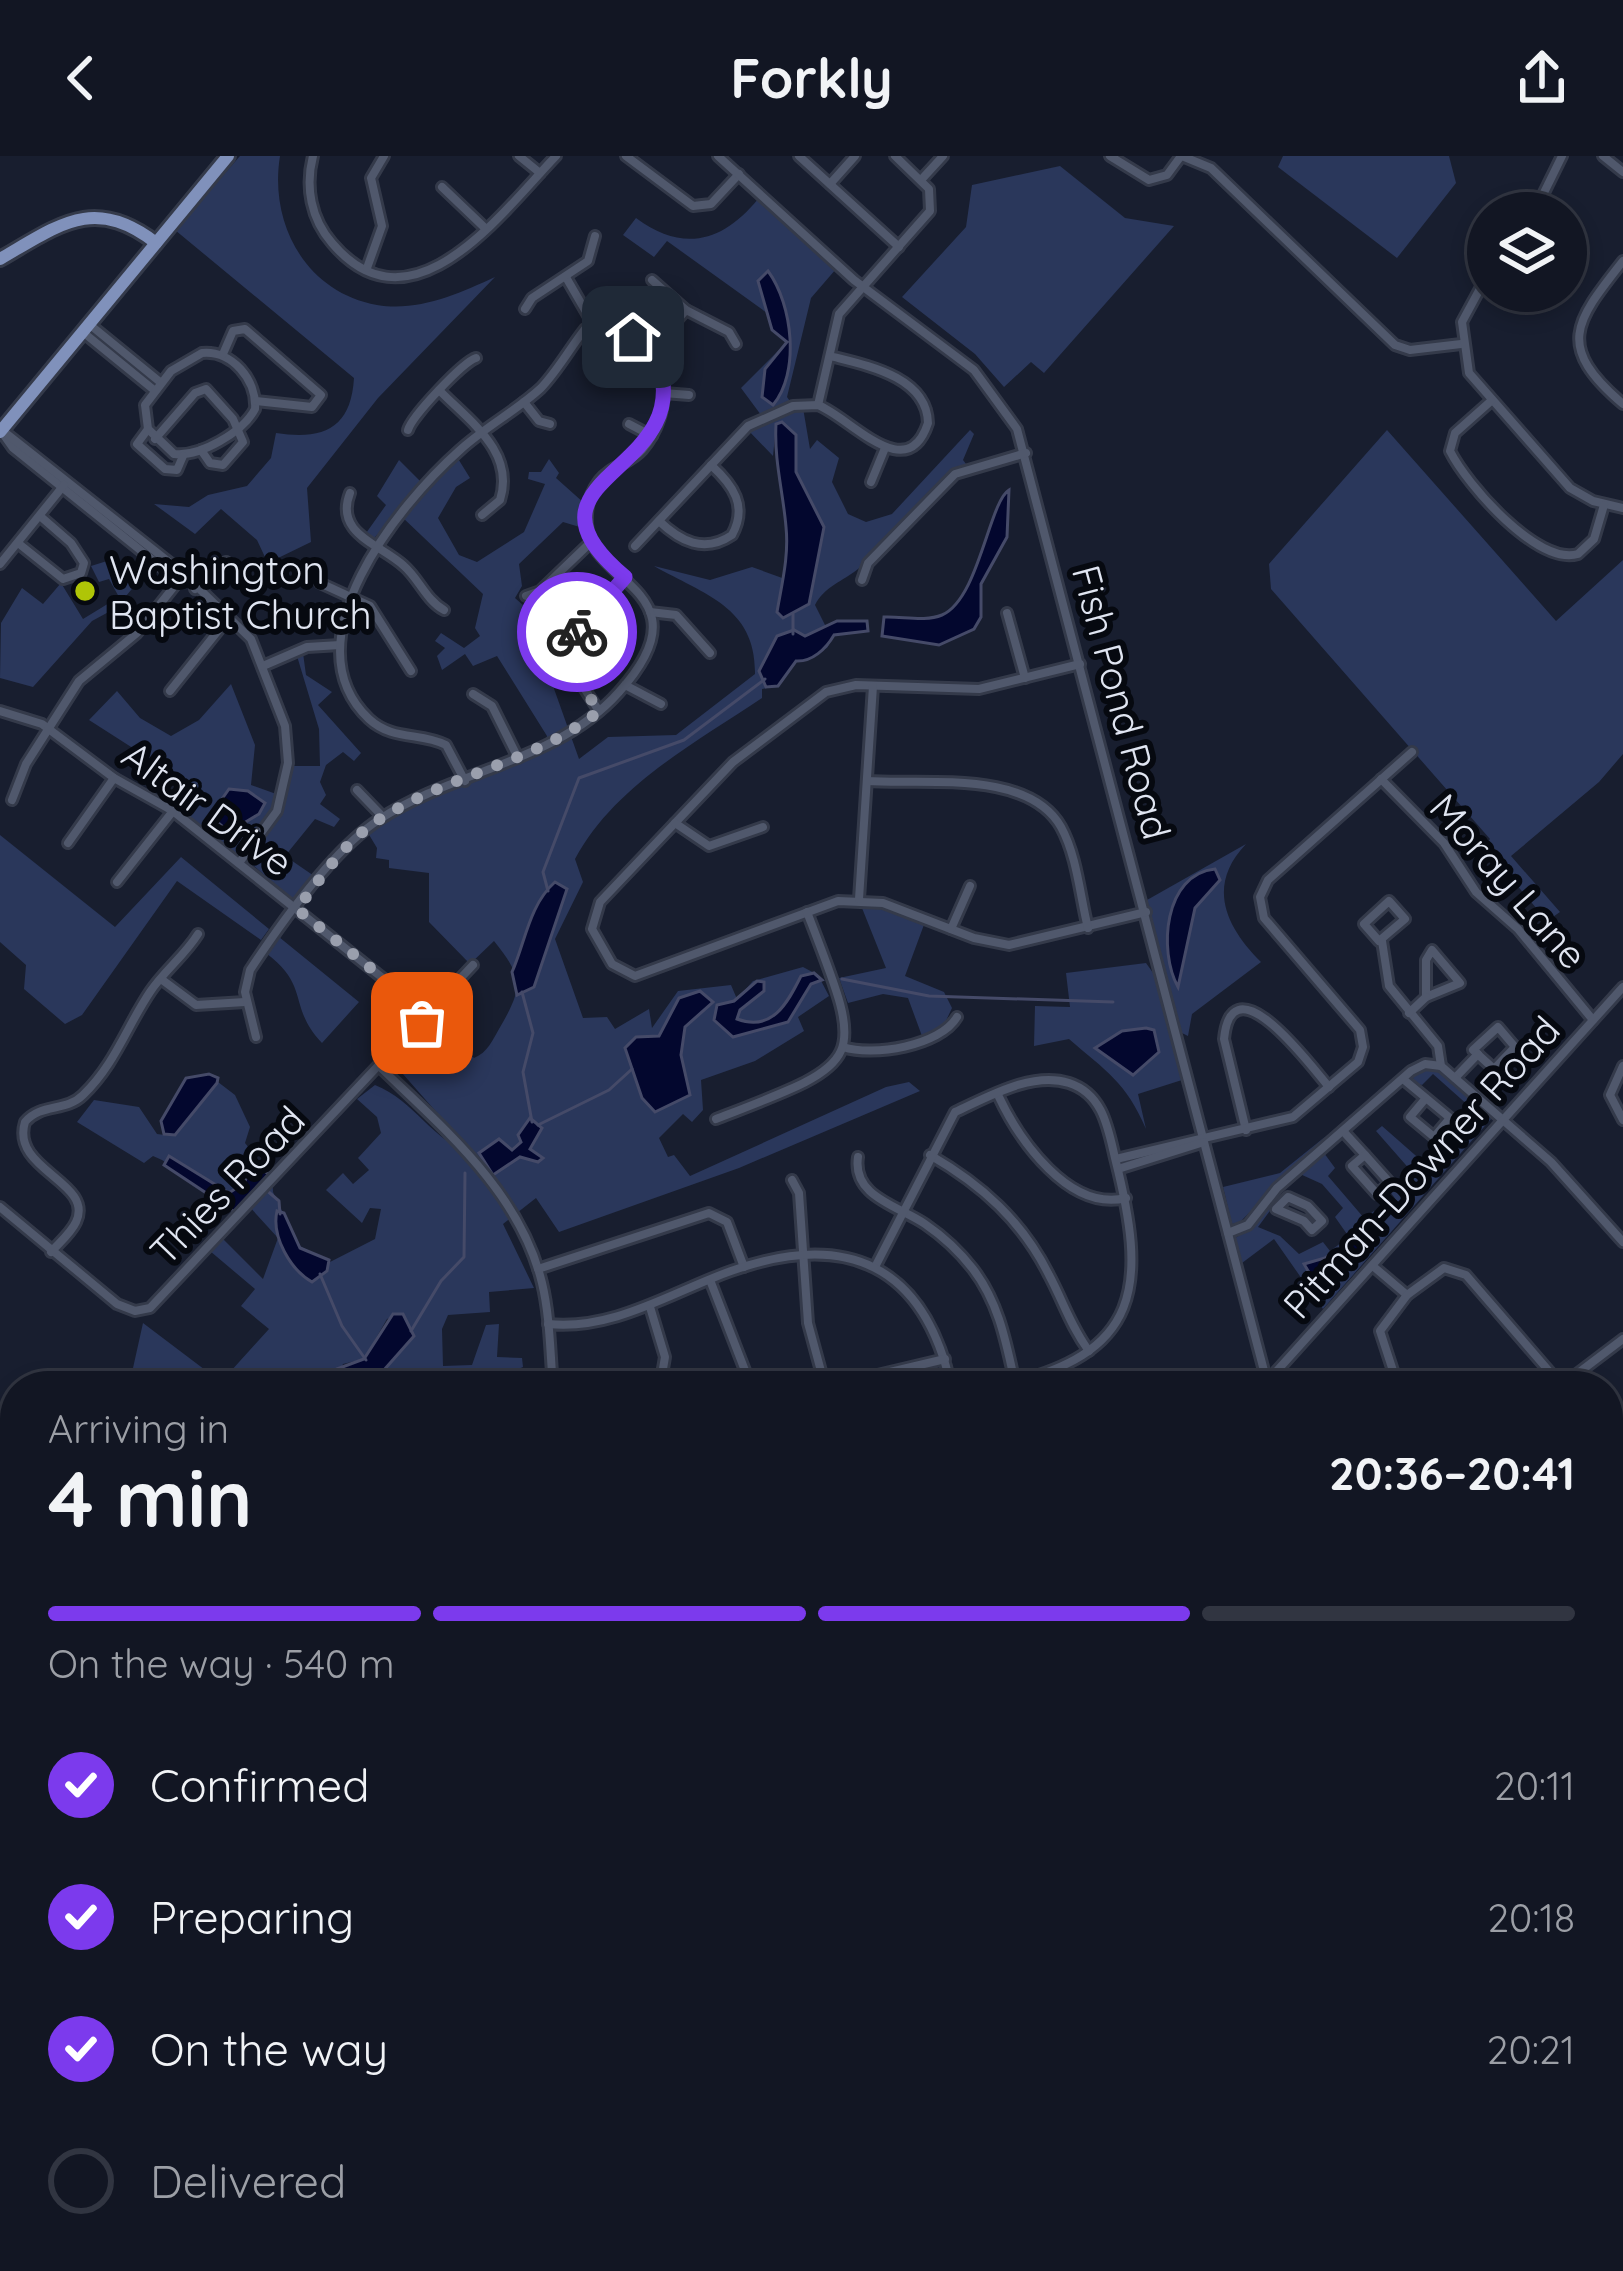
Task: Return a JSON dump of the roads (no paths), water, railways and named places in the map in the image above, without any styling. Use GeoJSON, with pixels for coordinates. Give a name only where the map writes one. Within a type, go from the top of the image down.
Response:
{"type":"FeatureCollection","features":[{"type":"Feature","properties":{"kind":"main road"},"geometry":{"type":"LineString","coordinates":[[1,432],[228,156]]}},
{"type":"Feature","properties":{"kind":"main road"},"geometry":{"type":"LineString","coordinates":[[0,260],[80,218],[107,217],[160,238]]}},
{"type":"Feature","properties":{"kind":"street"},"geometry":{"type":"LineString","coordinates":[[313,156],[310,192],[318,222],[337,249],[368,268],[395,275],[433,270],[461,255],[556,156]]}},
{"type":"Feature","properties":{"kind":"street"},"geometry":{"type":"LineString","coordinates":[[368,268],[382,226],[371,178],[384,156]]}},
{"type":"Feature","properties":{"kind":"street"},"geometry":{"type":"LineString","coordinates":[[519,156],[539,173]]}},
{"type":"Feature","properties":{"kind":"street"},"geometry":{"type":"LineString","coordinates":[[626,156],[692,206],[711,204],[739,174]]}},
{"type":"Feature","properties":{"kind":"street","name":"Fish Pond Road"},"geometry":{"type":"LineString","coordinates":[[718,156],[863,287],[980,376],[1006,409],[1026,453],[1263,1371]]}},
{"type":"Feature","properties":{"kind":"street"},"geometry":{"type":"LineString","coordinates":[[799,156],[899,247]]}},
{"type":"Feature","properties":{"kind":"street"},"geometry":{"type":"LineString","coordinates":[[830,184],[855,156]]}},
{"type":"Feature","properties":{"kind":"street"},"geometry":{"type":"LineString","coordinates":[[818,405],[839,314],[930,211],[931,194],[895,156]]}},
{"type":"Feature","properties":{"kind":"street"},"geometry":{"type":"LineString","coordinates":[[921,180],[943,156]]}},
{"type":"Feature","properties":{"kind":"street"},"geometry":{"type":"LineString","coordinates":[[1110,156],[1149,179],[1167,176],[1181,156],[1214,171],[1395,345],[1410,350],[1461,344]]}},
{"type":"Feature","properties":{"kind":"street"},"geometry":{"type":"LineString","coordinates":[[1544,192],[1562,156]]}},
{"type":"Feature","properties":{"kind":"street"},"geometry":{"type":"LineString","coordinates":[[1603,156],[1623,172]]}},
{"type":"Feature","properties":{"kind":"street"},"geometry":{"type":"LineString","coordinates":[[442,187],[486,229]]}},
{"type":"Feature","properties":{"kind":"street"},"geometry":{"type":"LineString","coordinates":[[525,309],[532,298],[567,278],[592,256],[595,236]]}},
{"type":"Feature","properties":{"kind":"street"},"geometry":{"type":"LineString","coordinates":[[1623,261],[1582,314],[1576,340],[1583,361],[1623,404]]}},
{"type":"Feature","properties":{"kind":"street"},"geometry":{"type":"LineString","coordinates":[[256,1037],[246,1002],[250,970],[347,846],[383,817],[518,758],[599,711],[625,685],[645,646],[650,612],[642,592],[591,542],[587,516],[595,488],[607,472],[636,456],[652,436],[664,394],[661,368],[651,350],[627,333],[593,324],[567,278]]}},
{"type":"Feature","properties":{"kind":"street"},"geometry":{"type":"LineString","coordinates":[[652,280],[686,310],[729,332],[736,344]]}},
{"type":"Feature","properties":{"kind":"street"},"geometry":{"type":"LineString","coordinates":[[1467,305],[1461,344],[1469,373],[1570,488],[1604,505],[1623,508]]}},
{"type":"Feature","properties":{"kind":"street"},"geometry":{"type":"LineString","coordinates":[[651,350],[686,310]]}},
{"type":"Feature","properties":{"kind":"street"},"geometry":{"type":"LineString","coordinates":[[465,782],[446,745],[398,736],[366,715],[344,678],[340,645],[352,595],[377,548],[413,497],[481,432],[524,401],[593,324]]}},
{"type":"Feature","properties":{"kind":"street"},"geometry":{"type":"LineString","coordinates":[[86,328],[157,386]]}},
{"type":"Feature","properties":{"kind":"street"},"geometry":{"type":"LineString","coordinates":[[223,354],[233,331],[244,329],[321,395],[312,407],[256,401]]}},
{"type":"Feature","properties":{"kind":"street"},"geometry":{"type":"LineString","coordinates":[[223,354],[251,385],[256,401],[252,417],[201,450],[183,455],[155,439],[144,407],[157,386],[189,357],[223,354]]}},
{"type":"Feature","properties":{"kind":"street"},"geometry":{"type":"LineString","coordinates":[[634,546],[760,417],[801,404],[818,405],[885,448],[907,449],[924,435],[928,416],[922,400],[881,369],[830,356]]}},
{"type":"Feature","properties":{"kind":"street"},"geometry":{"type":"LineString","coordinates":[[408,430],[415,413],[442,393],[459,366],[476,358]]}},
{"type":"Feature","properties":{"kind":"street"},"geometry":{"type":"LineString","coordinates":[[155,439],[201,389],[213,394],[238,428],[242,448],[226,464],[211,463],[201,450]]}},
{"type":"Feature","properties":{"kind":"street"},"geometry":{"type":"LineString","coordinates":[[442,393],[497,454],[504,477],[497,506],[482,515]]}},
{"type":"Feature","properties":{"kind":"street"},"geometry":{"type":"LineString","coordinates":[[664,394],[689,395]]}},
{"type":"Feature","properties":{"kind":"street"},"geometry":{"type":"LineString","coordinates":[[524,401],[539,421],[550,424]]}},
{"type":"Feature","properties":{"kind":"street"},"geometry":{"type":"LineString","coordinates":[[1491,401],[1455,433],[1450,451],[1524,536],[1549,554],[1578,554],[1594,539],[1604,505]]}},
{"type":"Feature","properties":{"kind":"street"},"geometry":{"type":"LineString","coordinates":[[629,424],[652,436]]}},
{"type":"Feature","properties":{"kind":"street"},"geometry":{"type":"LineString","coordinates":[[148,429],[137,444],[165,469],[179,469],[183,455]]}},
{"type":"Feature","properties":{"kind":"street"},"geometry":{"type":"LineString","coordinates":[[1,432],[68,479],[186,582]]}},
{"type":"Feature","properties":{"kind":"street"},"geometry":{"type":"LineString","coordinates":[[871,482],[885,448]]}},
{"type":"Feature","properties":{"kind":"street"},"geometry":{"type":"LineString","coordinates":[[862,580],[868,563],[950,477],[1026,453]]}},
{"type":"Feature","properties":{"kind":"street"},"geometry":{"type":"LineString","coordinates":[[33,457],[62,488],[248,634],[285,726],[288,772],[274,818],[239,863]]}},
{"type":"Feature","properties":{"kind":"street"},"geometry":{"type":"LineString","coordinates":[[659,521],[687,543],[715,543],[732,536],[738,520],[737,493],[711,465]]}},
{"type":"Feature","properties":{"kind":"street"},"geometry":{"type":"LineString","coordinates":[[0,564],[68,479]]}},
{"type":"Feature","properties":{"kind":"street"},"geometry":{"type":"LineString","coordinates":[[350,494],[348,520],[404,566],[444,610]]}},
{"type":"Feature","properties":{"kind":"street"},"geometry":{"type":"LineString","coordinates":[[18,543],[63,579],[81,573],[84,563],[76,548],[40,516]]}},
{"type":"Feature","properties":{"kind":"street"},"geometry":{"type":"LineString","coordinates":[[526,596],[540,591],[591,542]]}},
{"type":"Feature","properties":{"kind":"street"},"geometry":{"type":"LineString","coordinates":[[12,800],[48,728],[79,681],[186,582],[226,562]]}},
{"type":"Feature","properties":{"kind":"street"},"geometry":{"type":"LineString","coordinates":[[599,711],[584,688],[573,641],[625,577]]}},
{"type":"Feature","properties":{"kind":"street"},"geometry":{"type":"LineString","coordinates":[[320,583],[352,595],[377,613],[411,671]]}},
{"type":"Feature","properties":{"kind":"street"},"geometry":{"type":"LineString","coordinates":[[650,612],[676,615],[710,653]]}},
{"type":"Feature","properties":{"kind":"street"},"geometry":{"type":"LineString","coordinates":[[1007,614],[1024,678]]}},
{"type":"Feature","properties":{"kind":"street"},"geometry":{"type":"LineString","coordinates":[[170,691],[230,617]]}},
{"type":"Feature","properties":{"kind":"street"},"geometry":{"type":"LineString","coordinates":[[263,666],[307,647],[340,645]]}},
{"type":"Feature","properties":{"kind":"street"},"geometry":{"type":"LineString","coordinates":[[1080,664],[970,690],[873,686],[836,688],[815,698],[733,762],[594,912],[593,932],[620,971],[647,974],[807,912],[859,899],[901,907],[951,929],[1015,944],[1146,912]]}},
{"type":"Feature","properties":{"kind":"street"},"geometry":{"type":"LineString","coordinates":[[625,685],[661,704]]}},
{"type":"Feature","properties":{"kind":"street"},"geometry":{"type":"LineString","coordinates":[[859,899],[873,686]]}},
{"type":"Feature","properties":{"kind":"street"},"geometry":{"type":"LineString","coordinates":[[472,694],[491,706],[518,758]]}},
{"type":"Feature","properties":{"kind":"street","name":"Altair Drive"},"geometry":{"type":"LineString","coordinates":[[0,711],[48,728],[114,778],[173,811],[429,1015]]}},
{"type":"Feature","properties":{"kind":"street"},"geometry":{"type":"LineString","coordinates":[[1117,1164],[1178,1148],[1200,1148],[1204,1141],[1290,1119],[1360,1059],[1362,1033],[1264,918],[1259,897],[1268,880],[1412,752]]}},
{"type":"Feature","properties":{"kind":"street"},"geometry":{"type":"LineString","coordinates":[[68,843],[114,778]]}},
{"type":"Feature","properties":{"kind":"street","name":"Moray Lane"},"geometry":{"type":"LineString","coordinates":[[1382,779],[1444,843],[1476,892],[1518,929],[1594,1020]]}},
{"type":"Feature","properties":{"kind":"street"},"geometry":{"type":"LineString","coordinates":[[866,781],[1005,790],[1037,802],[1065,836],[1088,928]]}},
{"type":"Feature","properties":{"kind":"street"},"geometry":{"type":"LineString","coordinates":[[357,790],[383,817]]}},
{"type":"Feature","properties":{"kind":"street"},"geometry":{"type":"LineString","coordinates":[[117,882],[173,811]]}},
{"type":"Feature","properties":{"kind":"street"},"geometry":{"type":"LineString","coordinates":[[675,824],[709,846],[763,827]]}},
{"type":"Feature","properties":{"kind":"street"},"geometry":{"type":"LineString","coordinates":[[951,929],[970,886]]}},
{"type":"Feature","properties":{"kind":"street"},"geometry":{"type":"LineString","coordinates":[[1382,941],[1405,919],[1389,901],[1364,924],[1382,941],[1389,986],[1438,1046],[1441,1066]]}},
{"type":"Feature","properties":{"kind":"street"},"geometry":{"type":"LineString","coordinates":[[716,1119],[820,1078],[843,1047],[844,1008],[807,912]]}},
{"type":"Feature","properties":{"kind":"street"},"geometry":{"type":"LineString","coordinates":[[51,1252],[77,1221],[78,1210],[69,1190],[27,1153],[22,1144],[25,1121],[40,1110],[70,1105],[85,1093],[116,1058],[161,979],[198,934]]}},
{"type":"Feature","properties":{"kind":"street"},"geometry":{"type":"LineString","coordinates":[[1409,1013],[1426,997],[1460,983],[1432,950],[1426,960],[1426,997]]}},
{"type":"Feature","properties":{"kind":"street","name":"Thies Road"},"geometry":{"type":"LineString","coordinates":[[0,1208],[117,1304],[135,1311],[150,1308],[472,965]]}},
{"type":"Feature","properties":{"kind":"street"},"geometry":{"type":"LineString","coordinates":[[161,979],[196,1005],[246,1002]]}},
{"type":"Feature","properties":{"kind":"street","name":"Pitman-Downer Road"},"geometry":{"type":"LineString","coordinates":[[1278,1371],[1623,987]]}},
{"type":"Feature","properties":{"kind":"street"},"geometry":{"type":"LineString","coordinates":[[1246,1131],[1224,1039],[1226,1025],[1237,1014],[1250,1010],[1265,1016],[1329,1087]]}},
{"type":"Feature","properties":{"kind":"street"},"geometry":{"type":"LineString","coordinates":[[843,1047],[888,1052],[950,1028],[957,1017]]}},
{"type":"Feature","properties":{"kind":"street"},"geometry":{"type":"LineString","coordinates":[[1498,1028],[1515,1047],[1494,1069],[1478,1054],[1473,1050],[1498,1028]]}},
{"type":"Feature","properties":{"kind":"street"},"geometry":{"type":"LineString","coordinates":[[1455,1078],[1478,1054]]}},
{"type":"Feature","properties":{"kind":"street"},"geometry":{"type":"LineString","coordinates":[[1228,1233],[1248,1225],[1276,1188],[1425,1064],[1441,1066],[1551,1162],[1623,1241]]}},
{"type":"Feature","properties":{"kind":"street"},"geometry":{"type":"LineString","coordinates":[[1623,1066],[1610,1095],[1623,1120]]}},
{"type":"Feature","properties":{"kind":"street"},"geometry":{"type":"LineString","coordinates":[[380,1067],[497,1189],[523,1230],[538,1269],[552,1371]]}},
{"type":"Feature","properties":{"kind":"street"},"geometry":{"type":"LineString","coordinates":[[874,1267],[950,1116],[1039,1079],[1072,1084],[1097,1103],[1126,1198],[1136,1251],[1132,1283],[1117,1317],[1089,1351],[1054,1371]]}},
{"type":"Feature","properties":{"kind":"street"},"geometry":{"type":"LineString","coordinates":[[1403,1079],[1426,1098],[1450,1118],[1434,1137],[1410,1118],[1426,1098]]}},
{"type":"Feature","properties":{"kind":"street"},"geometry":{"type":"LineString","coordinates":[[998,1095],[1021,1136],[1073,1189],[1094,1200],[1126,1198]]}},
{"type":"Feature","properties":{"kind":"street"},"geometry":{"type":"LineString","coordinates":[[1343,1130],[1390,1183],[1377,1194],[1352,1166],[1365,1155]]}},
{"type":"Feature","properties":{"kind":"street"},"geometry":{"type":"LineString","coordinates":[[930,1155],[986,1192],[1013,1220],[1089,1351]]}},
{"type":"Feature","properties":{"kind":"street"},"geometry":{"type":"LineString","coordinates":[[858,1156],[859,1177],[871,1193],[946,1239],[978,1275],[1002,1323],[1013,1371]]}},
{"type":"Feature","properties":{"kind":"street"},"geometry":{"type":"LineString","coordinates":[[792,1180],[799,1193],[808,1323],[823,1371]]}},
{"type":"Feature","properties":{"kind":"street"},"geometry":{"type":"LineString","coordinates":[[1276,1188],[1309,1206],[1322,1221],[1312,1230],[1304,1220],[1276,1209],[1288,1197]]}},
{"type":"Feature","properties":{"kind":"street"},"geometry":{"type":"LineString","coordinates":[[538,1269],[709,1214],[727,1222],[743,1267]]}},
{"type":"Feature","properties":{"kind":"street"},"geometry":{"type":"LineString","coordinates":[[548,1324],[576,1325],[650,1306],[743,1267],[835,1256],[874,1267],[924,1309],[948,1371]]}},
{"type":"Feature","properties":{"kind":"street"},"geometry":{"type":"LineString","coordinates":[[1374,1267],[1407,1295]]}},
{"type":"Feature","properties":{"kind":"street"},"geometry":{"type":"LineString","coordinates":[[1393,1371],[1380,1331],[1407,1295],[1437,1270],[1459,1270],[1548,1371]]}},
{"type":"Feature","properties":{"kind":"street"},"geometry":{"type":"LineString","coordinates":[[710,1280],[746,1371]]}},
{"type":"Feature","properties":{"kind":"street"},"geometry":{"type":"LineString","coordinates":[[650,1306],[665,1357],[663,1371]]}},
{"type":"Feature","properties":{"kind":"street"},"geometry":{"type":"LineString","coordinates":[[1581,1371],[1623,1339]]}},
{"type":"Feature","properties":{"kind":"street"},"geometry":{"type":"LineString","coordinates":[[1261,1359],[1270,1369],[1282,1366]]}},
{"type":"Feature","properties":{"kind":"street"},"geometry":{"type":"LineString","coordinates":[[896,1371],[945,1360]]}},
{"type":"Feature","properties":{"kind":"waterway"},"geometry":{"type":"LineString","coordinates":[[793,614],[793,634]]}},
{"type":"Feature","properties":{"kind":"waterway"},"geometry":{"type":"LineString","coordinates":[[548,891],[543,872],[579,778],[684,740],[765,679]]}},
{"type":"Feature","properties":{"kind":"waterway"},"geometry":{"type":"LineString","coordinates":[[842,979],[929,996],[1113,1002]]}},
{"type":"Feature","properties":{"kind":"waterway"},"geometry":{"type":"LineString","coordinates":[[522,992],[533,1033],[523,1072],[532,1122]]}},
{"type":"Feature","properties":{"kind":"waterway"},"geometry":{"type":"LineString","coordinates":[[538,1125],[609,1090],[632,1069]]}},
{"type":"Feature","properties":{"kind":"waterway"},"geometry":{"type":"LineString","coordinates":[[411,1331],[441,1281],[464,1257],[465,1173]]}},
{"type":"Feature","properties":{"kind":"waterway"},"geometry":{"type":"LineString","coordinates":[[264,1188],[279,1201],[280,1214]]}},
{"type":"Feature","properties":{"kind":"waterway"},"geometry":{"type":"LineString","coordinates":[[320,1274],[342,1326],[366,1360]]}},
{"type":"Feature","properties":{"kind":"place","name":"Washington Baptist Church"},"geometry":{"type":"Point","coordinates":[85,591]}}]}
